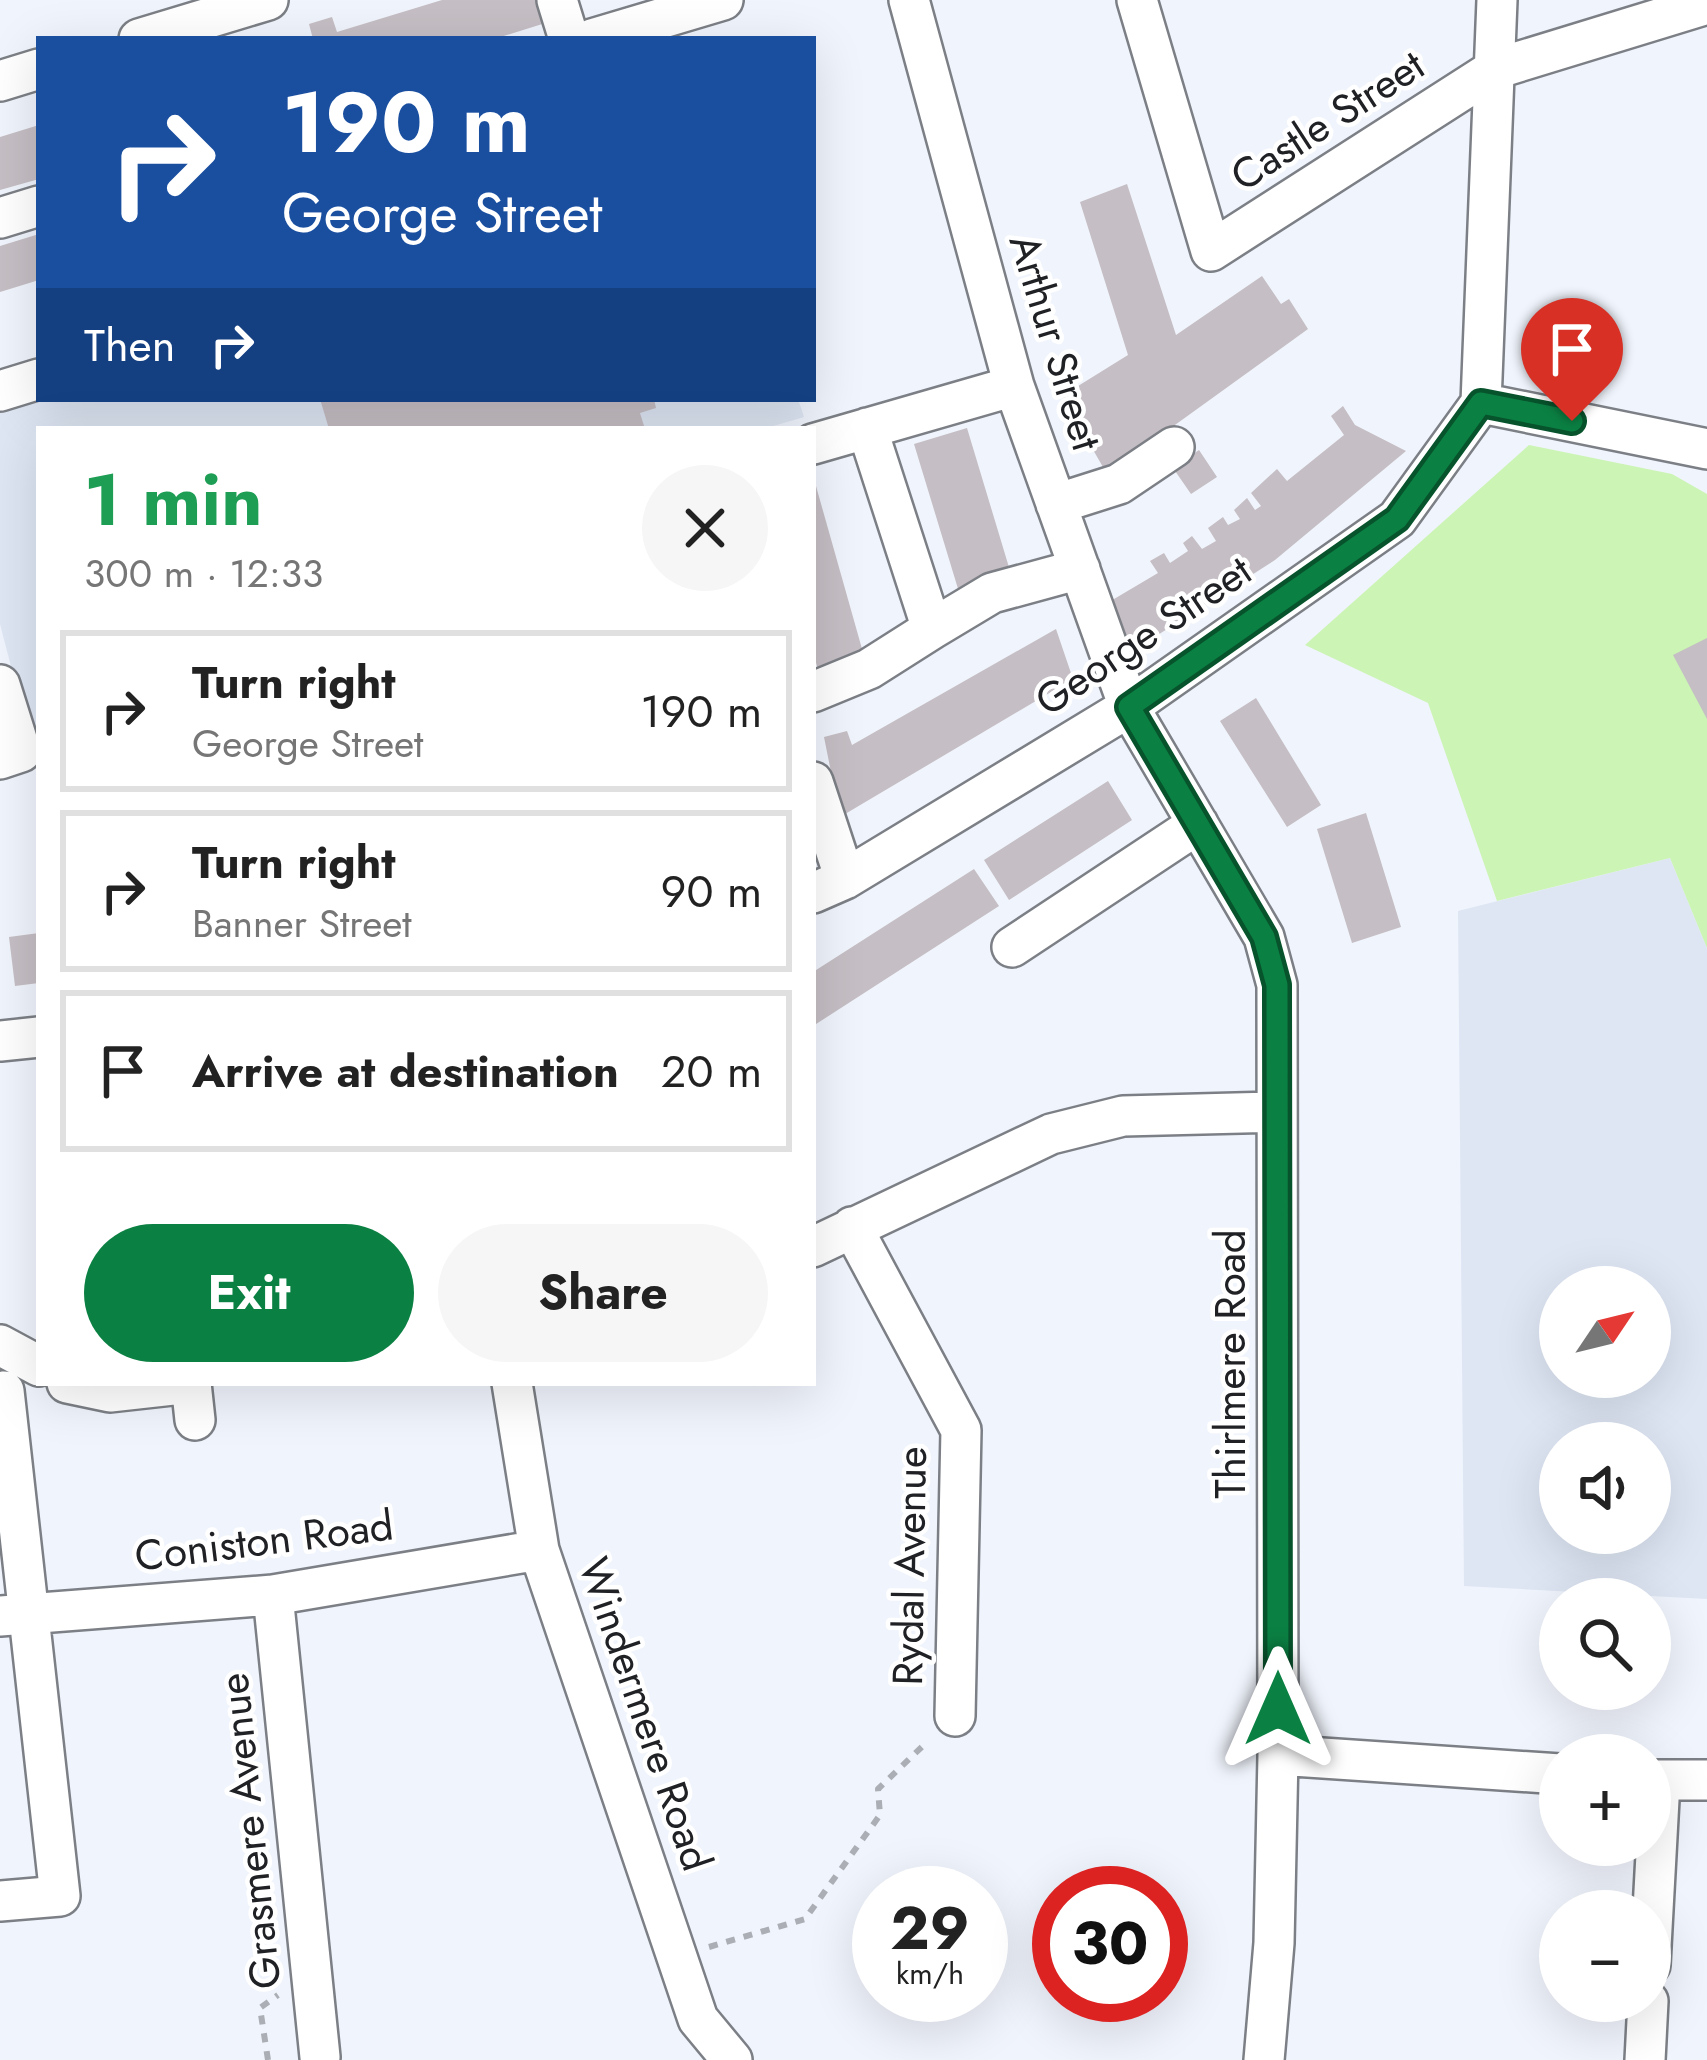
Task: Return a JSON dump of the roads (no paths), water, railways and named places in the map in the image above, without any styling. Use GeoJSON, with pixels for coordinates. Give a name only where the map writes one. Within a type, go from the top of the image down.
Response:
{"type":"FeatureCollection","features":[{"type":"Feature","properties":{"kind":"street"},"geometry":{"type":"LineString","coordinates":[[149,36],[268,0]]}},
{"type":"Feature","properties":{"kind":"street"},"geometry":{"type":"LineString","coordinates":[[557,0],[568,36]]}},
{"type":"Feature","properties":{"kind":"street"},"geometry":{"type":"LineString","coordinates":[[602,36],[722,0]]}},
{"type":"Feature","properties":{"kind":"street","name":"Arthur Street"},"geometry":{"type":"LineString","coordinates":[[909,0],[1014,386],[1129,707]]}},
{"type":"Feature","properties":{"kind":"street","name":"Castle Street"},"geometry":{"type":"LineString","coordinates":[[1137,0],[1211,251],[1495,69],[1707,4]]}},
{"type":"Feature","properties":{"kind":"street"},"geometry":{"type":"LineString","coordinates":[[1497,0],[1481,403],[1707,449]]}},
{"type":"Feature","properties":{"kind":"street"},"geometry":{"type":"LineString","coordinates":[[0,81],[36,70]]}},
{"type":"Feature","properties":{"kind":"street"},"geometry":{"type":"LineString","coordinates":[[0,218],[36,207]]}},
{"type":"Feature","properties":{"kind":"street"},"geometry":{"type":"LineString","coordinates":[[0,391],[36,381]]}},
{"type":"Feature","properties":{"kind":"street"},"geometry":{"type":"LineString","coordinates":[[816,443],[1014,386]]}},
{"type":"Feature","properties":{"kind":"street","name":"George Street"},"geometry":{"type":"LineString","coordinates":[[829,886],[1129,707],[1397,519],[1481,403]]}},
{"type":"Feature","properties":{"kind":"street"},"geometry":{"type":"LineString","coordinates":[[867,428],[932,628]]}},
{"type":"Feature","properties":{"kind":"street"},"geometry":{"type":"LineString","coordinates":[[1056,504],[1119,484],[1174,447]]}},
{"type":"Feature","properties":{"kind":"street"},"geometry":{"type":"LineString","coordinates":[[816,691],[868,669],[992,593],[1080,569]]}},
{"type":"Feature","properties":{"kind":"street"},"geometry":{"type":"LineString","coordinates":[[0,685],[21,752],[0,759]]}},
{"type":"Feature","properties":{"kind":"street","name":"Thirlmere Road"},"geometry":{"type":"LineString","coordinates":[[1129,707],[1264,937],[1277,985],[1278,1755],[1274,1943],[1264,2060]]}},
{"type":"Feature","properties":{"kind":"street"},"geometry":{"type":"LineString","coordinates":[[816,802],[829,886]]}},
{"type":"Feature","properties":{"kind":"street"},"geometry":{"type":"LineString","coordinates":[[1012,947],[1198,824]]}},
{"type":"Feature","properties":{"kind":"street"},"geometry":{"type":"LineString","coordinates":[[0,1041],[36,1037]]}},
{"type":"Feature","properties":{"kind":"street"},"geometry":{"type":"LineString","coordinates":[[816,1245],[1051,1134],[1123,1116],[1277,1112]]}},
{"type":"Feature","properties":{"kind":"street","name":"Rydal Avenue"},"geometry":{"type":"LineString","coordinates":[[852,1227],[961,1430],[955,1716]]}},
{"type":"Feature","properties":{"kind":"street"},"geometry":{"type":"LineString","coordinates":[[0,1345],[36,1364]]}},
{"type":"Feature","properties":{"kind":"street"},"geometry":{"type":"LineString","coordinates":[[81,1386],[192,1396]]}},
{"type":"Feature","properties":{"kind":"street","name":"Windermere Road"},"geometry":{"type":"LineString","coordinates":[[512,1386],[539,1550],[698,2019],[732,2060]]}},
{"type":"Feature","properties":{"kind":"street"},"geometry":{"type":"LineString","coordinates":[[0,1901],[60,1896],[15,1615],[4,1391]]}},
{"type":"Feature","properties":{"kind":"street","name":"Coniston Road"},"geometry":{"type":"LineString","coordinates":[[15,1615],[273,1594],[539,1550]]}},
{"type":"Feature","properties":{"kind":"street","name":"Grasmere Avenue"},"geometry":{"type":"LineString","coordinates":[[273,1594],[320,2057]]}},
{"type":"Feature","properties":{"kind":"street"},"geometry":{"type":"LineString","coordinates":[[1278,1755],[1539,1773]]}},
{"type":"Feature","properties":{"kind":"street"},"geometry":{"type":"LineString","coordinates":[[1671,1780],[1707,1780]]}},
{"type":"Feature","properties":{"kind":"street"},"geometry":{"type":"LineString","coordinates":[[1645,2060],[1647,2022]]}}]}
